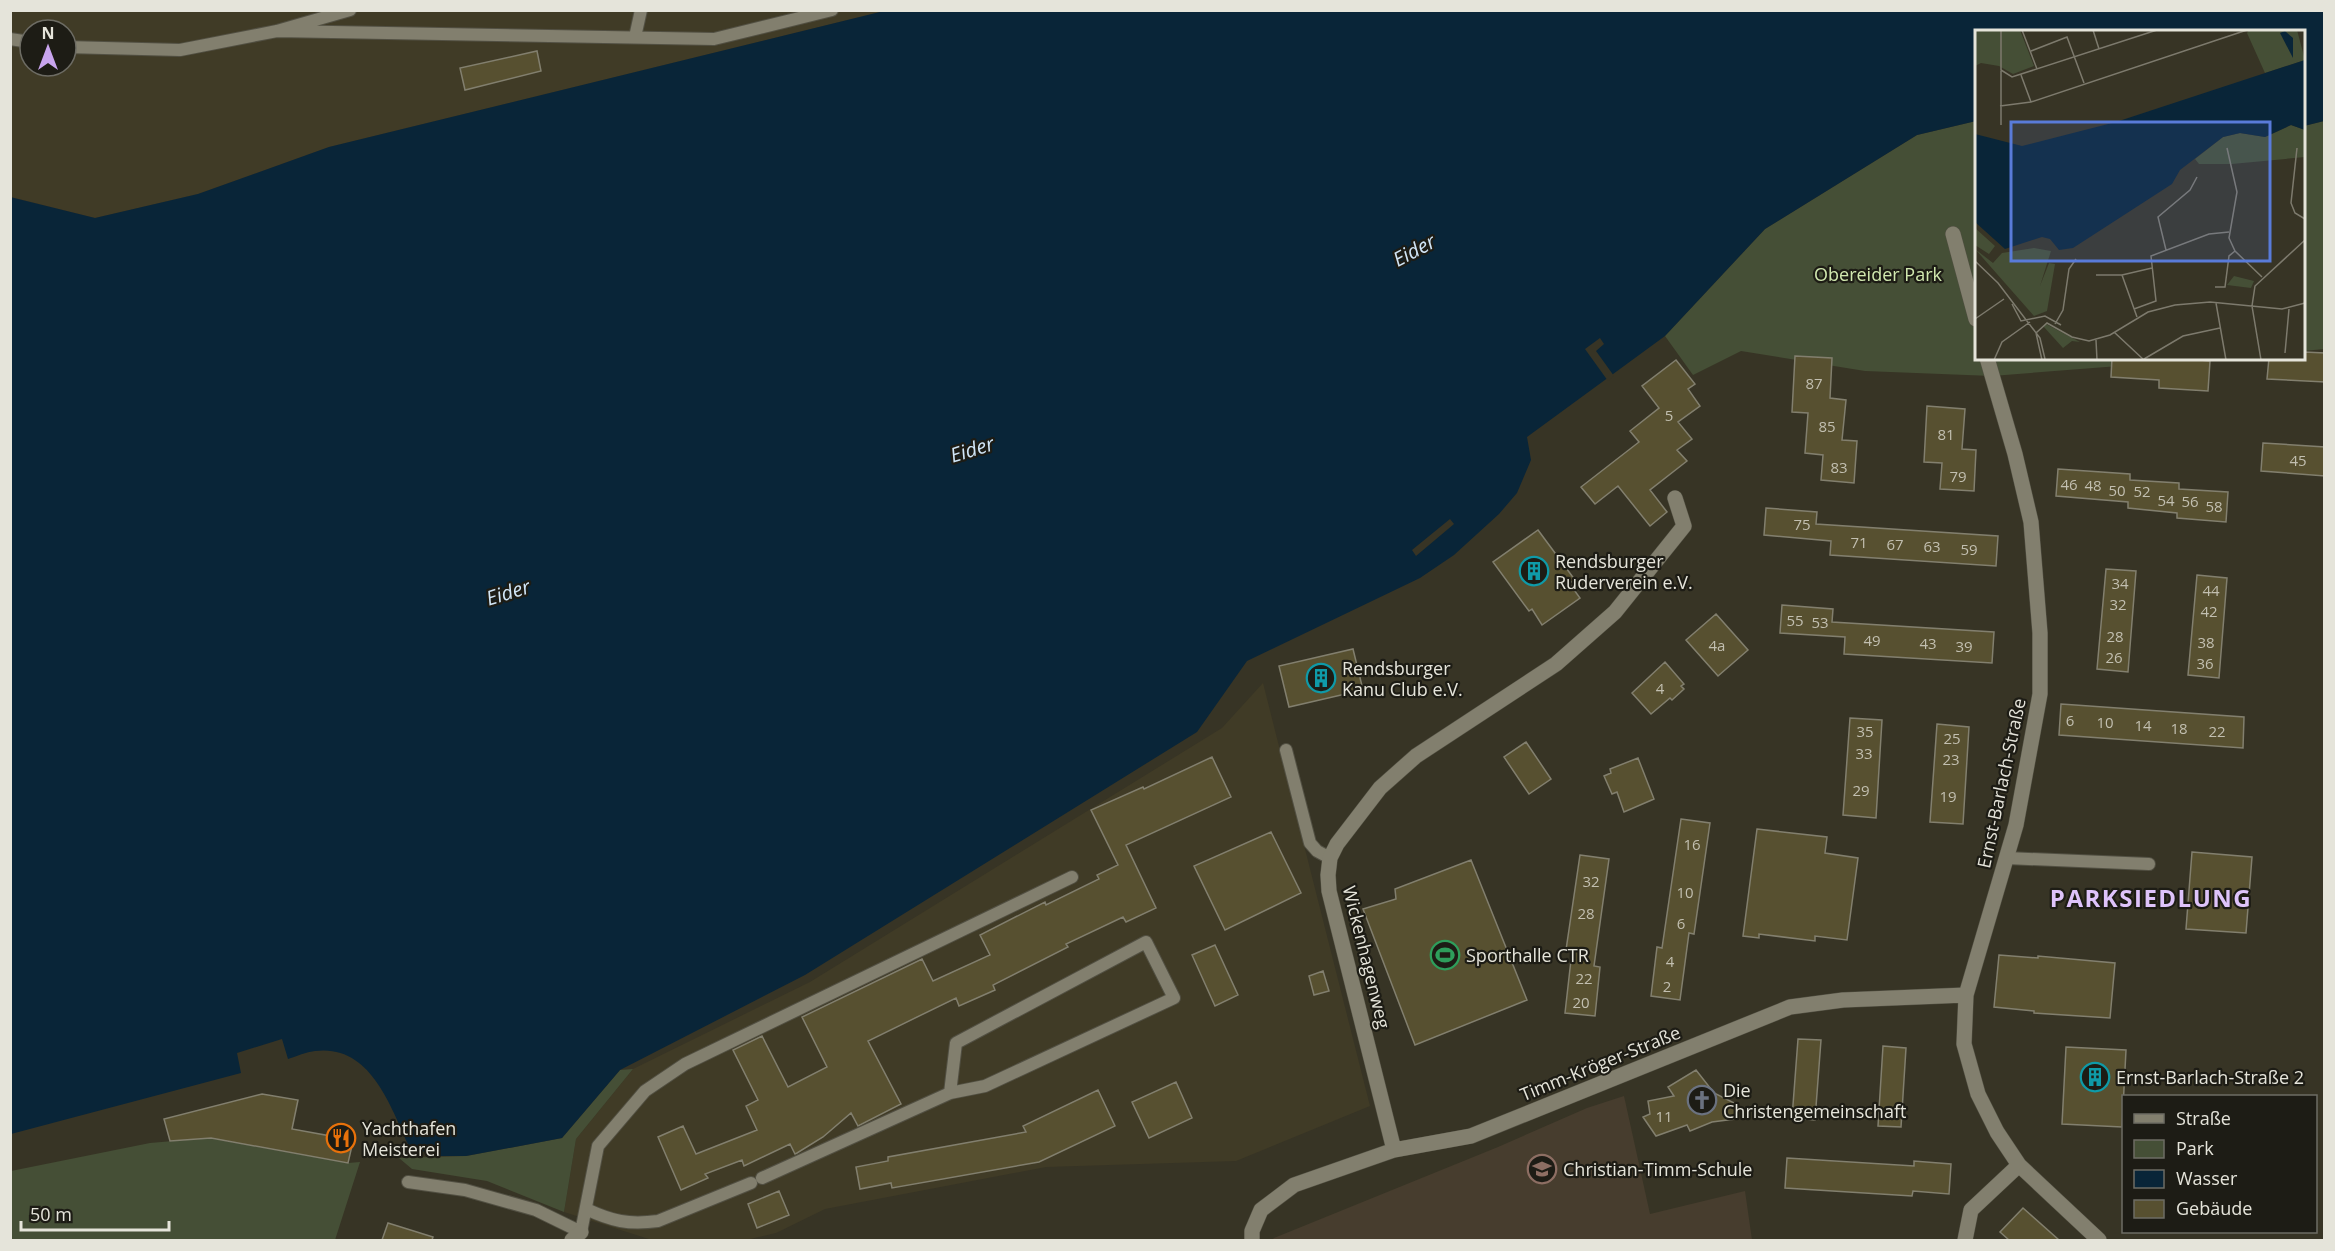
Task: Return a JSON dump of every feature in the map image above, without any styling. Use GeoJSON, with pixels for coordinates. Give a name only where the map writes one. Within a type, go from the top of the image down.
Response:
{"type":"FeatureCollection","features":[{"type":"Feature","properties":{"kind":"street"},"geometry":{"type":"LineString","coordinates":[[1953,234],[1975,312]]}},
{"type":"Feature","properties":{"kind":"street","name":"Ernst-Barlach-Straße"},"geometry":{"type":"LineString","coordinates":[[1988,360],[2015,454],[2031,522],[2040,633],[2040,694],[2016,825],[1966,995],[1964,1044],[1978,1094],[1997,1132],[2019,1165],[2099,1240]]}},
{"type":"Feature","properties":{"kind":"street","name":"Wickenhagenweg"},"geometry":{"type":"LineString","coordinates":[[1394,1150],[1329,891],[1330,858],[1337,844],[1380,788],[1416,756],[1556,664],[1615,612],[1684,526],[1675,498]]}},
{"type":"Feature","properties":{"kind":"street","name":"Timm-Kröger-Straße"},"geometry":{"type":"LineString","coordinates":[[1252,1240],[1252,1231],[1261,1210],[1294,1185],[1394,1150],[1471,1136],[1790,1007],[1843,1000],[1966,995]]}},
{"type":"Feature","properties":{"kind":"street"},"geometry":{"type":"LineString","coordinates":[[1965,1240],[1971,1210],[2019,1165]]}},
{"type":"Feature","properties":{"kind":"lane"},"geometry":{"type":"LineString","coordinates":[[78,47],[180,50],[278,31],[350,10]]}},
{"type":"Feature","properties":{"kind":"lane"},"geometry":{"type":"LineString","coordinates":[[635,38],[641,10]]}},
{"type":"Feature","properties":{"kind":"lane"},"geometry":{"type":"LineString","coordinates":[[278,31],[714,39],[832,10]]}},
{"type":"Feature","properties":{"kind":"lane"},"geometry":{"type":"LineString","coordinates":[[1286,750],[1311,843],[1317,851],[1330,858]]}},
{"type":"Feature","properties":{"kind":"lane"},"geometry":{"type":"LineString","coordinates":[[2007,858],[2149,864]]}},
{"type":"Feature","properties":{"kind":"lane"},"geometry":{"type":"LineString","coordinates":[[408,1182],[465,1190],[526,1207],[576,1236],[586,1209],[598,1146],[645,1090],[685,1064],[1072,878]]}},
{"type":"Feature","properties":{"kind":"lane"},"geometry":{"type":"LineString","coordinates":[[586,1209],[616,1222],[658,1221],[756,1181],[950,1093],[985,1086],[1174,998],[1146,942],[956,1043],[950,1093]]}},
{"type":"Feature","properties":{"kind":"shaded area"},"geometry":{"type":"Polygon","coordinates":[[[10,11],[884,11],[329,147],[198,194],[95,218],[11,197],[10,11]]]}},
{"type":"Feature","properties":{"kind":"shaded area"},"geometry":{"type":"Polygon","coordinates":[[[1263,683],[1370,1106],[1236,1161],[1046,1167],[825,1209],[776,1233],[746,1240],[652,1240],[564,1212],[576,1139],[633,1069],[810,982],[1222,728],[1263,683]]]}},
{"type":"Feature","properties":{"kind":"shaded area","name":"Christian-Timm-Schule"},"geometry":{"type":"Polygon","coordinates":[[[1624,1096],[1650,1214],[1745,1191],[1752,1240],[1272,1240],[1587,1108],[1624,1096]]]}},
{"type":"Feature","properties":{"kind":"green space","name":"Obereider Park"},"geometry":{"type":"Polygon","coordinates":[[[1975,121],[1975,360],[2196,360],[1992,376],[1865,371],[1741,351],[1693,375],[1665,336],[1765,229],[1917,135],[1975,121]]]}},
{"type":"Feature","properties":{"kind":"green space"},"geometry":{"type":"Polygon","coordinates":[[[2324,121],[2324,349],[2305,351],[2305,126],[2324,121]]]}},
{"type":"Feature","properties":{"kind":"green space"},"geometry":{"type":"Polygon","coordinates":[[[633,1069],[576,1139],[564,1212],[487,1181],[412,1169],[399,1158],[466,1156],[562,1138],[620,1070],[633,1069]]]}},
{"type":"Feature","properties":{"kind":"green space"},"geometry":{"type":"Polygon","coordinates":[[[208,1138],[348,1163],[360,1162],[335,1240],[11,1240],[11,1171],[150,1143],[208,1138]]]}},
{"type":"Feature","properties":{"kind":"water","name":"Eider"},"geometry":{"type":"Polygon","coordinates":[[[884,11],[2324,11],[2324,121],[2305,126],[2305,30],[1975,30],[1975,121],[1917,135],[1765,229],[1665,336],[1527,437],[1531,460],[1517,493],[1499,514],[1454,555],[1420,578],[1247,661],[1197,732],[805,975],[620,1070],[562,1138],[466,1156],[433,1156],[408,1144],[385,1096],[364,1067],[350,1057],[334,1051],[315,1051],[288,1059],[282,1039],[237,1053],[241,1073],[11,1134],[10,197],[95,218],[198,194],[329,147],[884,11]]]}},
{"type":"Feature","properties":{"kind":"pier"},"geometry":{"type":"Polygon","coordinates":[[[1600,338],[1604,344],[1596,351],[1614,376],[1608,381],[1585,349],[1600,338]]]}},
{"type":"Feature","properties":{"kind":"pier"},"geometry":{"type":"Polygon","coordinates":[[[1450,519],[1454,524],[1416,556],[1412,550],[1450,519]]]}},
{"type":"Feature","properties":{"kind":"building"},"geometry":{"type":"Polygon","coordinates":[[[537,51],[541,71],[465,90],[460,68],[537,51]]]}},
{"type":"Feature","properties":{"kind":"building"},"geometry":{"type":"Polygon","coordinates":[[[2305,352],[2325,353],[2325,382],[2267,379],[2269,360],[2305,360],[2305,352]]]}},
{"type":"Feature","properties":{"kind":"building"},"geometry":{"type":"Polygon","coordinates":[[[1795,356],[1832,358],[1830,398],[1846,400],[1842,440],[1857,441],[1854,483],[1821,480],[1823,455],[1805,453],[1808,413],[1792,412],[1795,356]]]}},
{"type":"Feature","properties":{"kind":"building"},"geometry":{"type":"Polygon","coordinates":[[[1676,360],[1695,384],[1688,389],[1700,406],[1678,422],[1692,439],[1677,450],[1687,461],[1650,490],[1667,512],[1650,526],[1618,486],[1595,504],[1581,487],[1639,442],[1630,431],[1659,408],[1642,386],[1676,360]]]}},
{"type":"Feature","properties":{"kind":"building"},"geometry":{"type":"Polygon","coordinates":[[[2112,360],[2210,361],[2208,391],[2159,388],[2159,380],[2111,377],[2112,360]]]}},
{"type":"Feature","properties":{"kind":"building"},"geometry":{"type":"Polygon","coordinates":[[[1927,406],[1965,409],[1962,449],[1976,450],[1974,491],[1940,489],[1942,463],[1924,462],[1927,406]]]}},
{"type":"Feature","properties":{"kind":"building"},"geometry":{"type":"Polygon","coordinates":[[[2263,443],[2325,447],[2325,476],[2261,471],[2263,443]]]}},
{"type":"Feature","properties":{"kind":"building"},"geometry":{"type":"Polygon","coordinates":[[[2058,469],[2130,474],[2130,480],[2179,483],[2179,489],[2228,492],[2226,522],[2177,518],[2177,513],[2128,508],[2128,502],[2056,496],[2058,469]]]}},
{"type":"Feature","properties":{"kind":"building"},"geometry":{"type":"Polygon","coordinates":[[[1766,508],[1817,512],[1816,524],[1998,536],[1996,566],[1830,555],[1831,541],[1764,535],[1766,508]]]}},
{"type":"Feature","properties":{"kind":"building","name":"Rendsburger Ruderverein e.V."},"geometry":{"type":"Polygon","coordinates":[[[1538,530],[1575,580],[1569,583],[1580,598],[1542,625],[1532,609],[1529,611],[1493,562],[1538,530]]]}},
{"type":"Feature","properties":{"kind":"building"},"geometry":{"type":"Polygon","coordinates":[[[2106,569],[2136,571],[2128,672],[2097,669],[2106,569]]]}},
{"type":"Feature","properties":{"kind":"building"},"geometry":{"type":"Polygon","coordinates":[[[2197,575],[2227,578],[2219,678],[2188,675],[2197,575]]]}},
{"type":"Feature","properties":{"kind":"building"},"geometry":{"type":"Polygon","coordinates":[[[1782,605],[1833,609],[1832,622],[1994,632],[1992,663],[1844,654],[1845,637],[1780,633],[1782,605]]]}},
{"type":"Feature","properties":{"kind":"building"},"geometry":{"type":"Polygon","coordinates":[[[1716,614],[1748,650],[1718,676],[1686,640],[1716,614]]]}},
{"type":"Feature","properties":{"kind":"building","name":"Rendsburger Kanu Club e.V."},"geometry":{"type":"Polygon","coordinates":[[[1353,649],[1363,690],[1289,707],[1279,666],[1353,649]]]}},
{"type":"Feature","properties":{"kind":"building"},"geometry":{"type":"Polygon","coordinates":[[[1665,662],[1684,684],[1681,686],[1684,689],[1651,714],[1632,693],[1665,662]]]}},
{"type":"Feature","properties":{"kind":"building"},"geometry":{"type":"Polygon","coordinates":[[[2061,704],[2244,717],[2243,748],[2059,735],[2061,704]]]}},
{"type":"Feature","properties":{"kind":"building"},"geometry":{"type":"Polygon","coordinates":[[[1850,718],[1882,720],[1876,818],[1843,815],[1850,718]]]}},
{"type":"Feature","properties":{"kind":"building"},"geometry":{"type":"Polygon","coordinates":[[[1937,724],[1969,727],[1963,824],[1930,822],[1937,724]]]}},
{"type":"Feature","properties":{"kind":"building"},"geometry":{"type":"Polygon","coordinates":[[[1526,742],[1551,779],[1529,794],[1504,757],[1526,742]]]}},
{"type":"Feature","properties":{"kind":"building"},"geometry":{"type":"Polygon","coordinates":[[[1212,757],[1231,797],[1126,845],[1156,908],[1126,922],[1123,917],[1066,944],[1068,947],[993,985],[995,990],[959,1006],[956,998],[868,1041],[901,1104],[858,1126],[851,1113],[823,1137],[795,1154],[790,1144],[744,1166],[742,1160],[705,1174],[708,1178],[681,1190],[658,1137],[683,1126],[696,1154],[757,1130],[746,1106],[758,1100],[733,1050],[762,1036],[788,1087],[827,1067],[802,1017],[922,959],[933,981],[990,955],[980,935],[1045,902],[1046,905],[1099,879],[1097,875],[1118,865],[1091,810],[1143,787],[1144,789],[1212,757]]]}},
{"type":"Feature","properties":{"kind":"building"},"geometry":{"type":"Polygon","coordinates":[[[1638,758],[1654,799],[1624,812],[1617,792],[1612,794],[1604,776],[1611,773],[1610,769],[1638,758]]]}},
{"type":"Feature","properties":{"kind":"building"},"geometry":{"type":"Polygon","coordinates":[[[1681,819],[1710,823],[1694,934],[1689,933],[1680,1000],[1651,996],[1657,947],[1662,948],[1681,819]]]}},
{"type":"Feature","properties":{"kind":"building"},"geometry":{"type":"Polygon","coordinates":[[[1757,829],[1827,837],[1825,853],[1858,858],[1847,940],[1815,936],[1815,941],[1759,934],[1759,938],[1743,936],[1757,829]]]}},
{"type":"Feature","properties":{"kind":"building"},"geometry":{"type":"Polygon","coordinates":[[[1271,832],[1301,893],[1225,930],[1194,866],[1271,832]]]}},
{"type":"Feature","properties":{"kind":"building"},"geometry":{"type":"Polygon","coordinates":[[[2192,852],[2252,857],[2246,933],[2186,929],[2192,852]]]}},
{"type":"Feature","properties":{"kind":"building"},"geometry":{"type":"Polygon","coordinates":[[[1580,855],[1609,859],[1594,966],[1600,967],[1595,1016],[1565,1013],[1572,951],[1566,950],[1580,855]]]}},
{"type":"Feature","properties":{"kind":"building","name":"Sporthalle CTR"},"geometry":{"type":"Polygon","coordinates":[[[1471,860],[1527,1000],[1415,1045],[1363,909],[1396,899],[1395,889],[1471,860]]]}},
{"type":"Feature","properties":{"kind":"building"},"geometry":{"type":"Polygon","coordinates":[[[1215,945],[1238,995],[1215,1006],[1192,955],[1215,945]]]}},
{"type":"Feature","properties":{"kind":"building"},"geometry":{"type":"Polygon","coordinates":[[[1999,955],[2115,963],[2110,1018],[2034,1013],[2034,1011],[1994,1007],[1999,955]]]}},
{"type":"Feature","properties":{"kind":"building"},"geometry":{"type":"Polygon","coordinates":[[[1323,971],[1329,991],[1314,995],[1309,976],[1323,971]]]}},
{"type":"Feature","properties":{"kind":"building"},"geometry":{"type":"Polygon","coordinates":[[[1798,1039],[1821,1040],[1815,1120],[1792,1118],[1798,1039]]]}},
{"type":"Feature","properties":{"kind":"building"},"geometry":{"type":"Polygon","coordinates":[[[1883,1046],[1906,1048],[1901,1127],[1878,1126],[1883,1046]]]}},
{"type":"Feature","properties":{"kind":"building","name":"Ernst-Barlach-Straße 2"},"geometry":{"type":"Polygon","coordinates":[[[2066,1047],[2126,1050],[2122,1127],[2062,1124],[2066,1047]]]}},
{"type":"Feature","properties":{"kind":"building","name":"Die Christengemeinschaft"},"geometry":{"type":"Polygon","coordinates":[[[1696,1070],[1714,1093],[1736,1104],[1735,1119],[1712,1122],[1690,1131],[1687,1125],[1656,1136],[1643,1117],[1650,1114],[1648,1101],[1674,1096],[1668,1087],[1696,1070]]]}},
{"type":"Feature","properties":{"kind":"building"},"geometry":{"type":"Polygon","coordinates":[[[1176,1082],[1192,1118],[1149,1138],[1132,1102],[1176,1082]]]}},
{"type":"Feature","properties":{"kind":"building"},"geometry":{"type":"Polygon","coordinates":[[[1098,1090],[1115,1126],[1039,1162],[892,1188],[891,1183],[860,1189],[856,1167],[888,1161],[888,1157],[1026,1132],[1023,1126],[1098,1090]]]}},
{"type":"Feature","properties":{"kind":"building"},"geometry":{"type":"Polygon","coordinates":[[[262,1094],[298,1100],[292,1129],[331,1136],[332,1129],[341,1126],[350,1128],[354,1137],[348,1163],[211,1138],[170,1141],[164,1119],[262,1094]]]}},
{"type":"Feature","properties":{"kind":"building"},"geometry":{"type":"Polygon","coordinates":[[[1787,1158],[1914,1166],[1914,1161],[1951,1164],[1949,1194],[1913,1191],[1912,1196],[1785,1188],[1787,1158]]]}},
{"type":"Feature","properties":{"kind":"building"},"geometry":{"type":"Polygon","coordinates":[[[779,1191],[789,1215],[757,1228],[748,1204],[779,1191]]]}},
{"type":"Feature","properties":{"kind":"building"},"geometry":{"type":"Polygon","coordinates":[[[2023,1208],[2059,1240],[2009,1240],[2000,1232],[2023,1208]]]}},
{"type":"Feature","properties":{"kind":"building"},"geometry":{"type":"Polygon","coordinates":[[[388,1223],[433,1237],[432,1240],[382,1240],[388,1223]]]}},
{"type":"Feature","properties":{"kind":"place","name":"Rendsburger Ruderverein e.V."},"geometry":{"type":"Point","coordinates":[1534,571]}},
{"type":"Feature","properties":{"kind":"place","name":"Rendsburger Kanu Club e.V."},"geometry":{"type":"Point","coordinates":[1321,678]}},
{"type":"Feature","properties":{"kind":"place","name":"Sporthalle CTR"},"geometry":{"type":"Point","coordinates":[1445,955]}},
{"type":"Feature","properties":{"kind":"place","name":"Ernst-Barlach-Straße 2"},"geometry":{"type":"Point","coordinates":[2095,1077]}},
{"type":"Feature","properties":{"kind":"place","name":"Die Christengemeinschaft"},"geometry":{"type":"Point","coordinates":[1702,1100]}},
{"type":"Feature","properties":{"kind":"place","name":"Yachthafen Meisterei"},"geometry":{"type":"Point","coordinates":[341,1138]}},
{"type":"Feature","properties":{"kind":"place","name":"Christian-Timm-Schule"},"geometry":{"type":"Point","coordinates":[1542,1169]}},
{"type":"Feature","properties":{"kind":"district","name":"PARKSIEDLUNG"},"geometry":{"type":"Point","coordinates":[2151,897]}}]}
